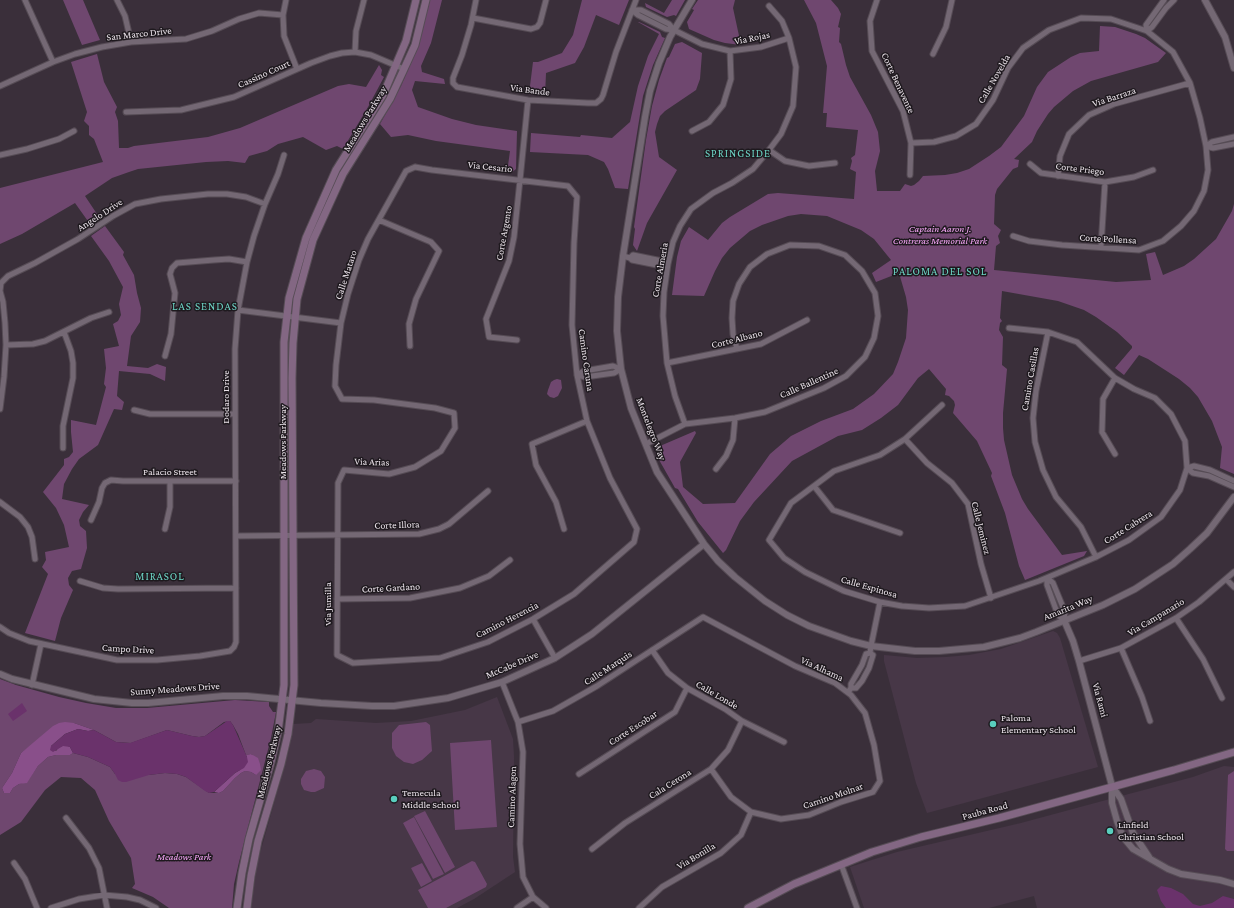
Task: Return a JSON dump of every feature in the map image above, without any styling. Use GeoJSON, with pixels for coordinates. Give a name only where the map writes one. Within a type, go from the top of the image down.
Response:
{"type":"FeatureCollection","features":[{"type":"Feature","properties":{"kind":"main road","name":"Meadows Parkway"},"geometry":{"type":"LineString","coordinates":[[237,908],[248,839],[271,762],[278,732],[284,685],[284,378],[286,317],[289,298],[306,238],[336,170],[383,95],[406,42],[416,0]]}},
{"type":"Feature","properties":{"kind":"main road","name":"Meadows Parkway"},"geometry":{"type":"LineString","coordinates":[[247,908],[255,856],[288,734],[294,686],[292,378],[297,299],[313,240],[343,174],[390,99],[415,45],[426,0]]}},
{"type":"Feature","properties":{"kind":"main road","name":"Pauba Road"},"geometry":{"type":"LineString","coordinates":[[748,908],[794,884],[872,852],[1174,770],[1234,752]]}},
{"type":"Feature","properties":{"kind":"street"},"geometry":{"type":"LineString","coordinates":[[25,0],[54,62]]}},
{"type":"Feature","properties":{"kind":"street"},"geometry":{"type":"LineString","coordinates":[[117,0],[125,16],[131,42]]}},
{"type":"Feature","properties":{"kind":"street"},"geometry":{"type":"LineString","coordinates":[[286,0],[283,15],[284,36],[297,69]]}},
{"type":"Feature","properties":{"kind":"street"},"geometry":{"type":"LineString","coordinates":[[355,52],[356,31],[364,0]]}},
{"type":"Feature","properties":{"kind":"street"},"geometry":{"type":"LineString","coordinates":[[476,0],[473,18],[531,28],[537,27],[540,23],[546,0]]}},
{"type":"Feature","properties":{"kind":"street"},"geometry":{"type":"LineString","coordinates":[[632,10],[636,0]]}},
{"type":"Feature","properties":{"kind":"street","name":"Montelegro Way"},"geometry":{"type":"LineString","coordinates":[[692,0],[674,30],[659,63],[650,91],[623,256],[618,297],[617,331],[621,369],[631,408],[658,472],[704,544],[718,561],[750,590],[787,614],[808,626],[870,650]]}},
{"type":"Feature","properties":{"kind":"street","name":"Corte Benavente"},"geometry":{"type":"LineString","coordinates":[[877,0],[870,20],[872,51],[903,111],[911,143],[910,175]]}},
{"type":"Feature","properties":{"kind":"street"},"geometry":{"type":"LineString","coordinates":[[933,54],[946,28],[952,0]]}},
{"type":"Feature","properties":{"kind":"street"},"geometry":{"type":"LineString","coordinates":[[1146,30],[1146,25],[1164,0]]}},
{"type":"Feature","properties":{"kind":"street"},"geometry":{"type":"LineString","coordinates":[[1146,30],[1152,27],[1174,0]]}},
{"type":"Feature","properties":{"kind":"street"},"geometry":{"type":"LineString","coordinates":[[1205,0],[1225,37],[1234,68]]}},
{"type":"Feature","properties":{"kind":"street","name":"Corte Almeria"},"geometry":{"type":"LineString","coordinates":[[685,424],[675,396],[666,363],[663,316],[667,263],[680,226],[691,209],[713,193],[732,184],[753,169],[781,134],[793,106],[796,67],[789,38],[782,21],[769,6]]}},
{"type":"Feature","properties":{"kind":"street","name":"Via Bande"},"geometry":{"type":"LineString","coordinates":[[473,18],[462,55],[453,78],[453,82],[457,87],[528,100],[588,104],[596,103],[603,95],[616,52],[632,10]]}},
{"type":"Feature","properties":{"kind":"street","name":"Via Rojas"},"geometry":{"type":"LineString","coordinates":[[632,10],[641,10],[669,24],[674,30],[702,44],[730,51],[761,47],[789,38]]}},
{"type":"Feature","properties":{"kind":"street","name":"San Marco Drive"},"geometry":{"type":"LineString","coordinates":[[0,86],[54,62],[102,46],[131,42],[186,39],[212,32],[239,18],[259,14],[283,15]]}},
{"type":"Feature","properties":{"kind":"street","name":"Calle Novelda"},"geometry":{"type":"LineString","coordinates":[[911,143],[934,142],[956,136],[976,124],[993,100],[1008,68],[1023,48],[1049,30],[1081,18],[1096,18],[1111,19],[1146,30],[1173,52],[1190,83],[1206,146]]}},
{"type":"Feature","properties":{"kind":"street"},"geometry":{"type":"LineString","coordinates":[[692,131],[709,122],[723,105],[731,79],[730,51]]}},
{"type":"Feature","properties":{"kind":"street","name":"Cassino Court"},"geometry":{"type":"LineString","coordinates":[[126,112],[181,110],[201,106],[234,97],[330,56],[355,52],[371,54],[404,69]]}},
{"type":"Feature","properties":{"kind":"street","name":"Via Barraza"},"geometry":{"type":"LineString","coordinates":[[1058,176],[1060,156],[1069,134],[1089,115],[1114,104],[1190,83]]}},
{"type":"Feature","properties":{"kind":"street","name":"Corte Argento"},"geometry":{"type":"LineString","coordinates":[[517,340],[489,337],[486,319],[509,261],[514,237],[528,100]]}},
{"type":"Feature","properties":{"kind":"street"},"geometry":{"type":"LineString","coordinates":[[0,156],[59,139],[74,131]]}},
{"type":"Feature","properties":{"kind":"street"},"geometry":{"type":"LineString","coordinates":[[1206,146],[1212,142],[1234,137]]}},
{"type":"Feature","properties":{"kind":"street"},"geometry":{"type":"LineString","coordinates":[[1206,146],[1213,148],[1234,144]]}},
{"type":"Feature","properties":{"kind":"street","name":"Corte Pollensa"},"geometry":{"type":"LineString","coordinates":[[1013,236],[1029,241],[1140,250],[1163,241],[1181,226],[1194,211],[1204,191],[1208,170],[1206,146]]}},
{"type":"Feature","properties":{"kind":"street"},"geometry":{"type":"LineString","coordinates":[[769,150],[785,161],[809,166],[836,163]]}},
{"type":"Feature","properties":{"kind":"street","name":"Dodaro Drive"},"geometry":{"type":"LineString","coordinates":[[234,647],[236,642],[235,349],[238,310],[247,262],[254,236],[284,155]]}},
{"type":"Feature","properties":{"kind":"street","name":"Corte Priego"},"geometry":{"type":"LineString","coordinates":[[1030,164],[1041,173],[1105,182],[1134,177],[1153,170]]}},
{"type":"Feature","properties":{"kind":"street","name":"Via Cesario"},"geometry":{"type":"LineString","coordinates":[[410,168],[415,167],[568,186]]}},
{"type":"Feature","properties":{"kind":"street","name":"Calle Mataro"},"geometry":{"type":"LineString","coordinates":[[410,168],[406,171],[368,239],[359,260],[348,294],[341,323],[336,365],[336,386],[342,399],[389,402],[435,408],[454,413]]}},
{"type":"Feature","properties":{"kind":"street"},"geometry":{"type":"LineString","coordinates":[[1101,248],[1105,182]]}},
{"type":"Feature","properties":{"kind":"street","name":"Camino Caruna"},"geometry":{"type":"LineString","coordinates":[[568,186],[578,197],[574,243],[572,325],[578,375],[587,421],[610,478],[637,529]]}},
{"type":"Feature","properties":{"kind":"street","name":"Angelo Drive"},"geometry":{"type":"LineString","coordinates":[[6,345],[3,302],[0,291],[1,283],[8,276],[78,239],[113,216],[135,204],[161,199],[208,194],[227,194],[246,197],[265,204]]}},
{"type":"Feature","properties":{"kind":"street"},"geometry":{"type":"LineString","coordinates":[[379,220],[431,242],[439,251],[416,299],[409,324],[410,346]]}},
{"type":"Feature","properties":{"kind":"street","name":"Calle Ballentine"},"geometry":{"type":"LineString","coordinates":[[646,444],[685,424],[735,418],[765,412],[824,388],[846,376],[865,357],[874,338],[878,316],[875,293],[862,271],[846,255],[819,246],[790,245],[766,254],[750,267],[739,284],[733,301],[733,334],[737,350]]}},
{"type":"Feature","properties":{"kind":"street"},"geometry":{"type":"LineString","coordinates":[[623,256],[632,260],[662,266],[667,263]]}},
{"type":"Feature","properties":{"kind":"street"},"geometry":{"type":"LineString","coordinates":[[165,356],[171,334],[175,293],[170,274],[172,268],[177,263],[214,260],[229,259],[247,262]]}},
{"type":"Feature","properties":{"kind":"street"},"geometry":{"type":"LineString","coordinates":[[238,310],[341,323]]}},
{"type":"Feature","properties":{"kind":"street"},"geometry":{"type":"LineString","coordinates":[[0,409],[6,345],[33,344],[45,341],[91,318],[109,312]]}},
{"type":"Feature","properties":{"kind":"street","name":"Corte Albano"},"geometry":{"type":"LineString","coordinates":[[666,363],[761,344],[807,320]]}},
{"type":"Feature","properties":{"kind":"street","name":"Corte Cabrera"},"geometry":{"type":"LineString","coordinates":[[1009,328],[1048,332],[1078,342],[1115,378],[1134,389],[1155,398],[1171,414],[1185,441],[1187,468],[1180,490],[1161,517],[1129,540],[1096,557],[1047,578]]}},
{"type":"Feature","properties":{"kind":"street"},"geometry":{"type":"LineString","coordinates":[[63,448],[63,426],[73,378],[71,351],[64,332]]}},
{"type":"Feature","properties":{"kind":"street","name":"Camino Casillas"},"geometry":{"type":"LineString","coordinates":[[1048,332],[1033,418],[1035,442],[1043,470],[1056,497],[1081,527],[1096,557]]}},
{"type":"Feature","properties":{"kind":"street"},"geometry":{"type":"LineString","coordinates":[[578,375],[584,371],[613,366],[621,369]]}},
{"type":"Feature","properties":{"kind":"street"},"geometry":{"type":"LineString","coordinates":[[1115,378],[1103,399],[1102,432],[1115,454]]}},
{"type":"Feature","properties":{"kind":"street"},"geometry":{"type":"LineString","coordinates":[[900,533],[833,510],[814,486],[834,471],[880,455],[905,439],[942,405]]}},
{"type":"Feature","properties":{"kind":"street"},"geometry":{"type":"LineString","coordinates":[[134,410],[150,414],[235,414]]}},
{"type":"Feature","properties":{"kind":"street","name":"Via Arias"},"geometry":{"type":"LineString","coordinates":[[337,535],[338,482],[344,470],[389,474],[415,467],[441,451],[455,428],[454,413]]}},
{"type":"Feature","properties":{"kind":"street"},"geometry":{"type":"LineString","coordinates":[[716,469],[726,456],[733,440],[735,418]]}},
{"type":"Feature","properties":{"kind":"street"},"geometry":{"type":"LineString","coordinates":[[564,529],[556,502],[536,465],[532,444],[587,421]]}},
{"type":"Feature","properties":{"kind":"street","name":"Calle Jeminez"},"geometry":{"type":"LineString","coordinates":[[905,439],[927,463],[952,483],[968,504],[981,564],[991,598]]}},
{"type":"Feature","properties":{"kind":"street"},"geometry":{"type":"LineString","coordinates":[[1187,468],[1194,466],[1210,470],[1234,481]]}},
{"type":"Feature","properties":{"kind":"street"},"geometry":{"type":"LineString","coordinates":[[1187,468],[1193,473],[1208,476],[1234,487]]}},
{"type":"Feature","properties":{"kind":"street","name":"Palacio Street"},"geometry":{"type":"LineString","coordinates":[[91,520],[99,502],[102,488],[105,483],[111,480],[236,481]]}},
{"type":"Feature","properties":{"kind":"street"},"geometry":{"type":"LineString","coordinates":[[166,529],[170,507],[170,481]]}},
{"type":"Feature","properties":{"kind":"street","name":"Calle Espinosa"},"geometry":{"type":"LineString","coordinates":[[814,486],[791,503],[769,540],[784,558],[805,572],[844,591],[880,602],[902,606],[929,608],[965,606],[1047,578]]}},
{"type":"Feature","properties":{"kind":"street","name":"Corte Illora"},"geometry":{"type":"LineString","coordinates":[[236,536],[419,534],[449,524],[488,491]]}},
{"type":"Feature","properties":{"kind":"street","name":"Amarita Way"},"geometry":{"type":"LineString","coordinates":[[870,650],[939,651],[965,650],[984,647],[1020,638],[1119,597],[1148,581],[1173,564],[1207,533],[1234,497]]}},
{"type":"Feature","properties":{"kind":"street"},"geometry":{"type":"LineString","coordinates":[[0,502],[20,517],[28,527],[32,537],[35,559]]}},
{"type":"Feature","properties":{"kind":"street","name":"Camino Herencia"},"geometry":{"type":"LineString","coordinates":[[352,663],[440,658],[488,642],[533,619],[574,594],[634,542],[637,529]]}},
{"type":"Feature","properties":{"kind":"street","name":"Via Jumilla"},"geometry":{"type":"LineString","coordinates":[[337,535],[337,655],[352,663]]}},
{"type":"Feature","properties":{"kind":"street","name":"McCabe Drive"},"geometry":{"type":"LineString","coordinates":[[282,700],[348,706],[394,706],[448,698],[502,682],[555,658],[592,634],[704,544]]}},
{"type":"Feature","properties":{"kind":"street","name":"Corte Gardano"},"geometry":{"type":"LineString","coordinates":[[337,599],[410,598],[460,588],[489,576],[510,560]]}},
{"type":"Feature","properties":{"kind":"street","name":"Via Campanario"},"geometry":{"type":"LineString","coordinates":[[1079,661],[1121,648],[1176,618],[1234,572]]}},
{"type":"Feature","properties":{"kind":"street","name":"Via Rami"},"geometry":{"type":"LineString","coordinates":[[1047,578],[1047,586],[1058,615],[1064,620],[1073,641],[1112,786]]}},
{"type":"Feature","properties":{"kind":"street"},"geometry":{"type":"LineString","coordinates":[[1226,579],[1234,587]]}},
{"type":"Feature","properties":{"kind":"street"},"geometry":{"type":"LineString","coordinates":[[80,580],[103,588],[118,589],[236,588]]}},
{"type":"Feature","properties":{"kind":"street"},"geometry":{"type":"LineString","coordinates":[[849,690],[850,684],[862,665],[866,654],[870,650],[880,602]]}},
{"type":"Feature","properties":{"kind":"street","name":"Calle Marquis"},"geometry":{"type":"LineString","coordinates":[[518,722],[554,711],[597,686],[703,617]]}},
{"type":"Feature","properties":{"kind":"street","name":"Via Alhama"},"geometry":{"type":"LineString","coordinates":[[703,617],[794,666],[849,690],[865,713],[874,745],[880,781]]}},
{"type":"Feature","properties":{"kind":"street"},"geometry":{"type":"LineString","coordinates":[[1176,618],[1203,659],[1222,698]]}},
{"type":"Feature","properties":{"kind":"street"},"geometry":{"type":"LineString","coordinates":[[533,619],[555,658]]}},
{"type":"Feature","properties":{"kind":"street","name":"Campo Drive"},"geometry":{"type":"LineString","coordinates":[[0,627],[8,633],[22,639],[116,660],[200,656],[230,651],[234,647]]}},
{"type":"Feature","properties":{"kind":"street"},"geometry":{"type":"LineString","coordinates":[[32,685],[41,644]]}},
{"type":"Feature","properties":{"kind":"street"},"geometry":{"type":"LineString","coordinates":[[1121,648],[1150,720]]}},
{"type":"Feature","properties":{"kind":"street","name":"Calle Londe"},"geometry":{"type":"LineString","coordinates":[[652,650],[668,673],[687,688],[725,709],[742,721],[784,742]]}},
{"type":"Feature","properties":{"kind":"street","name":"Sunny Meadows Drive"},"geometry":{"type":"LineString","coordinates":[[0,674],[32,685],[94,699],[116,702],[148,703],[223,696],[247,696],[282,700]]}},
{"type":"Feature","properties":{"kind":"street","name":"Camino Alagon"},"geometry":{"type":"LineString","coordinates":[[502,682],[518,722],[523,752],[520,844],[523,877],[533,897],[546,908]]}},
{"type":"Feature","properties":{"kind":"street","name":"Corte Escobar"},"geometry":{"type":"LineString","coordinates":[[579,774],[675,712],[687,688]]}},
{"type":"Feature","properties":{"kind":"street","name":"Cala Cerona"},"geometry":{"type":"LineString","coordinates":[[592,849],[625,822],[710,769],[728,750],[742,721]]}},
{"type":"Feature","properties":{"kind":"street","name":"Camino Molnar"},"geometry":{"type":"LineString","coordinates":[[710,769],[731,797],[751,812],[781,819],[809,815],[841,802],[873,792],[880,781]]}},
{"type":"Feature","properties":{"kind":"street"},"geometry":{"type":"LineString","coordinates":[[1112,786],[1112,803],[1117,821],[1123,837],[1133,849],[1150,860],[1181,874],[1220,880],[1234,884]]}},
{"type":"Feature","properties":{"kind":"street"},"geometry":{"type":"LineString","coordinates":[[1112,786],[1121,799],[1133,833],[1150,860]]}},
{"type":"Feature","properties":{"kind":"street","name":"Via Bonilla"},"geometry":{"type":"LineString","coordinates":[[639,908],[662,887],[720,853],[741,835],[751,812]]}},
{"type":"Feature","properties":{"kind":"street"},"geometry":{"type":"LineString","coordinates":[[66,818],[89,848],[99,868],[107,908]]}},
{"type":"Feature","properties":{"kind":"street"},"geometry":{"type":"LineString","coordinates":[[14,863],[25,879],[37,908]]}},
{"type":"Feature","properties":{"kind":"street"},"geometry":{"type":"LineString","coordinates":[[841,864],[857,908]]}},
{"type":"Feature","properties":{"kind":"street"},"geometry":{"type":"LineString","coordinates":[[51,908],[79,899],[104,896],[127,897],[140,900],[156,908]]}},
{"type":"Feature","properties":{"kind":"street"},"geometry":{"type":"LineString","coordinates":[[517,908],[533,897]]}},
{"type":"Feature","properties":{"kind":"shaded area","name":"Paloma Elementary School"},"geometry":{"type":"Polygon","coordinates":[[[1053,631],[1057,633],[1060,638],[1098,767],[927,813],[916,783],[884,661],[884,655],[917,658],[969,655],[1001,649],[1053,631]]]}},
{"type":"Feature","properties":{"kind":"shaded area","name":"Temecula Middle School"},"geometry":{"type":"Polygon","coordinates":[[[497,697],[513,739],[513,857],[515,872],[474,899],[457,908],[251,908],[257,864],[289,750],[293,724],[311,723],[316,719],[376,723],[411,721],[465,710],[497,697]]]}},
{"type":"Feature","properties":{"kind":"shaded area"},"geometry":{"type":"Polygon","coordinates":[[[22,703],[27,711],[13,721],[8,714],[22,703]]]}},
{"type":"Feature","properties":{"kind":"shaded area"},"geometry":{"type":"Polygon","coordinates":[[[227,721],[230,721],[233,725],[248,762],[244,768],[235,773],[214,792],[209,793],[186,777],[177,774],[165,773],[149,775],[122,782],[118,780],[110,767],[88,757],[73,753],[70,747],[63,746],[53,752],[50,750],[51,746],[65,734],[78,729],[88,731],[94,730],[116,742],[130,743],[167,730],[192,736],[205,736],[227,721]]]}},
{"type":"Feature","properties":{"kind":"shaded area"},"geometry":{"type":"Polygon","coordinates":[[[65,722],[74,723],[94,730],[88,731],[78,729],[65,734],[51,746],[56,751],[59,747],[66,745],[70,747],[73,753],[70,755],[56,755],[48,757],[38,766],[27,783],[19,784],[13,788],[10,793],[4,793],[2,788],[12,773],[21,753],[53,726],[65,722]]]}},
{"type":"Feature","properties":{"kind":"shaded area"},"geometry":{"type":"Polygon","coordinates":[[[251,754],[258,758],[261,770],[256,775],[245,771],[235,778],[223,791],[219,793],[214,792],[240,770],[247,757],[246,755],[251,754]]]}},
{"type":"Feature","properties":{"kind":"shaded area","name":"Linfield Christian School"},"geometry":{"type":"Polygon","coordinates":[[[1224,766],[1234,767],[1234,908],[1037,908],[1034,896],[989,908],[864,908],[850,867],[897,852],[1021,823],[1193,777],[1224,766]]]}},
{"type":"Feature","properties":{"kind":"shaded area"},"geometry":{"type":"Polygon","coordinates":[[[1161,886],[1171,888],[1183,894],[1193,904],[1200,906],[1212,903],[1223,896],[1234,899],[1234,908],[1166,908],[1161,901],[1157,890],[1161,886]]]}},
{"type":"Feature","properties":{"kind":"green space"},"geometry":{"type":"Polygon","coordinates":[[[63,0],[83,0],[100,40],[82,45],[63,0]]]}},
{"type":"Feature","properties":{"kind":"green space"},"geometry":{"type":"Polygon","coordinates":[[[430,0],[442,0],[431,43],[421,66],[422,72],[444,79],[445,84],[415,81],[412,90],[418,107],[452,119],[476,125],[517,131],[516,169],[511,173],[507,173],[510,151],[436,141],[408,135],[391,137],[380,124],[401,86],[413,58],[430,0]]]}},
{"type":"Feature","properties":{"kind":"green space"},"geometry":{"type":"Polygon","coordinates":[[[582,0],[629,0],[619,25],[596,15],[584,47],[575,63],[546,73],[545,96],[529,94],[533,62],[538,62],[562,53],[573,35],[582,0]]]}},
{"type":"Feature","properties":{"kind":"green space"},"geometry":{"type":"Polygon","coordinates":[[[672,0],[685,0],[676,16],[674,15],[667,17],[646,7],[645,3],[664,13],[672,0]]]}},
{"type":"Feature","properties":{"kind":"green space"},"geometry":{"type":"Polygon","coordinates":[[[698,0],[735,0],[733,8],[741,45],[714,40],[689,29],[687,22],[694,10],[692,9],[698,0]]]}},
{"type":"Feature","properties":{"kind":"green space","name":"Captain Aaron J. Contreras Memorial Park"},"geometry":{"type":"Polygon","coordinates":[[[804,0],[831,0],[841,14],[838,27],[840,28],[839,42],[841,44],[846,65],[850,77],[871,115],[878,132],[880,151],[875,171],[877,191],[900,191],[905,184],[911,186],[914,185],[923,176],[957,173],[969,169],[989,156],[1001,147],[1024,116],[1037,87],[1048,72],[1080,53],[1099,51],[1100,26],[1115,27],[1136,34],[1145,38],[1166,53],[1158,62],[1091,81],[1073,91],[1048,114],[1032,142],[1014,159],[1019,160],[1018,167],[1013,169],[997,189],[995,195],[994,224],[1001,230],[998,236],[1000,243],[996,246],[994,270],[1116,282],[1151,280],[1146,254],[1155,252],[1163,275],[1184,266],[1216,239],[1232,211],[1234,204],[1234,474],[1220,468],[1222,447],[1212,421],[1198,397],[1179,379],[1148,359],[1139,355],[1124,375],[1115,368],[1132,348],[1132,346],[1117,332],[1096,317],[1084,310],[1058,301],[1002,291],[1000,318],[1002,321],[1000,323],[999,330],[1003,337],[1002,365],[1007,369],[1003,428],[1004,440],[1012,475],[1028,509],[1062,555],[1087,551],[1084,556],[1025,580],[1019,566],[1005,513],[991,476],[992,473],[977,441],[953,413],[955,405],[954,401],[949,396],[945,395],[946,389],[929,369],[918,378],[898,405],[881,418],[862,430],[838,436],[792,461],[754,502],[740,521],[726,550],[723,553],[698,522],[678,489],[675,488],[658,458],[660,456],[658,453],[660,446],[695,431],[696,433],[680,462],[683,487],[703,504],[735,503],[770,454],[791,436],[821,421],[853,409],[874,394],[893,374],[906,338],[908,310],[899,273],[876,282],[872,273],[891,260],[874,239],[861,230],[827,216],[801,214],[788,216],[750,231],[730,248],[722,258],[704,296],[672,295],[677,257],[681,241],[689,227],[708,240],[722,223],[768,194],[778,193],[854,199],[856,172],[850,169],[852,161],[851,158],[855,155],[858,130],[826,127],[827,113],[823,113],[827,66],[816,23],[804,0]]]}},
{"type":"Feature","properties":{"kind":"green space"},"geometry":{"type":"Polygon","coordinates":[[[638,22],[660,32],[662,37],[665,38],[653,65],[643,96],[628,189],[615,188],[604,162],[588,155],[530,152],[531,133],[612,138],[630,122],[638,86],[648,56],[659,34],[638,22]]]}},
{"type":"Feature","properties":{"kind":"green space"},"geometry":{"type":"Polygon","coordinates":[[[682,42],[702,53],[700,79],[696,90],[665,111],[660,116],[657,124],[655,132],[659,157],[677,170],[647,223],[637,251],[633,245],[634,227],[652,106],[667,58],[669,57],[675,44],[682,42]]]}},
{"type":"Feature","properties":{"kind":"green space"},"geometry":{"type":"Polygon","coordinates":[[[97,54],[104,82],[117,107],[115,112],[118,121],[119,148],[208,137],[240,128],[338,86],[349,84],[366,87],[379,65],[382,70],[381,75],[384,77],[343,149],[337,146],[326,150],[303,137],[278,144],[267,151],[249,156],[245,163],[228,161],[206,162],[138,169],[112,178],[85,196],[99,217],[90,224],[75,203],[22,234],[0,244],[0,188],[103,162],[94,139],[89,135],[89,126],[84,121],[87,112],[71,62],[97,54]]]}},
{"type":"Feature","properties":{"kind":"green space"},"geometry":{"type":"Polygon","coordinates":[[[105,226],[124,252],[123,255],[134,275],[141,308],[140,322],[131,336],[127,366],[148,368],[157,364],[166,367],[165,381],[150,374],[119,371],[117,396],[124,402],[122,410],[114,409],[98,445],[79,459],[64,484],[62,499],[89,505],[79,520],[80,526],[86,531],[87,548],[81,569],[72,571],[68,578],[69,585],[73,590],[61,618],[55,641],[25,633],[48,574],[42,567],[46,560],[45,552],[69,547],[64,525],[56,508],[43,492],[64,465],[64,459],[69,457],[73,452],[71,420],[96,425],[106,387],[104,384],[106,368],[104,349],[119,346],[113,324],[118,321],[121,315],[119,304],[123,287],[109,261],[91,236],[105,226]]]}},
{"type":"Feature","properties":{"kind":"green space"},"geometry":{"type":"Polygon","coordinates":[[[557,379],[561,380],[562,388],[558,396],[554,398],[550,397],[547,394],[551,382],[557,379]]]}},
{"type":"Feature","properties":{"kind":"green space","name":"Meadows Park"},"geometry":{"type":"Polygon","coordinates":[[[0,679],[59,697],[116,708],[147,708],[235,700],[269,702],[269,706],[273,712],[276,712],[271,738],[234,884],[232,908],[169,908],[153,897],[132,888],[135,884],[131,858],[109,821],[95,790],[81,778],[61,777],[45,790],[21,822],[0,835],[0,679]],[[230,721],[224,722],[205,736],[199,737],[167,730],[131,743],[116,742],[94,730],[74,723],[37,741],[21,753],[12,773],[2,788],[4,793],[10,793],[13,788],[19,784],[27,782],[38,766],[48,757],[56,755],[70,755],[73,753],[88,757],[110,767],[115,774],[177,774],[186,777],[209,793],[219,793],[245,771],[256,775],[252,754],[246,755],[230,721]]]}},
{"type":"Feature","properties":{"kind":"green space"},"geometry":{"type":"Polygon","coordinates":[[[426,722],[430,725],[432,751],[422,760],[413,764],[404,762],[396,756],[392,748],[392,733],[399,725],[426,722]]]}},
{"type":"Feature","properties":{"kind":"green space"},"geometry":{"type":"Polygon","coordinates":[[[491,740],[497,827],[455,830],[450,743],[491,740]]]}},
{"type":"Feature","properties":{"kind":"green space"},"geometry":{"type":"Polygon","coordinates":[[[314,769],[321,771],[325,777],[324,788],[315,792],[304,790],[301,784],[301,779],[306,771],[314,769]]]}},
{"type":"Feature","properties":{"kind":"green space"},"geometry":{"type":"Polygon","coordinates":[[[1234,771],[1234,851],[1227,851],[1225,849],[1228,775],[1234,771]]]}},
{"type":"Feature","properties":{"kind":"green space"},"geometry":{"type":"Polygon","coordinates":[[[425,811],[455,867],[445,873],[414,816],[425,811]]]}},
{"type":"Feature","properties":{"kind":"green space"},"geometry":{"type":"Polygon","coordinates":[[[414,817],[444,874],[433,879],[403,823],[414,817]]]}},
{"type":"Feature","properties":{"kind":"green space"},"geometry":{"type":"Polygon","coordinates":[[[472,861],[475,862],[487,884],[486,887],[446,908],[428,908],[418,890],[472,861]]]}},
{"type":"Feature","properties":{"kind":"green space"},"geometry":{"type":"Polygon","coordinates":[[[422,863],[432,881],[421,887],[411,868],[422,863]]]}},
{"type":"Feature","properties":{"kind":"place","name":"Paloma Elementary School"},"geometry":{"type":"Point","coordinates":[993,724]}},
{"type":"Feature","properties":{"kind":"place","name":"Temecula Middle School"},"geometry":{"type":"Point","coordinates":[394,799]}},
{"type":"Feature","properties":{"kind":"place","name":"Linfield Christian School"},"geometry":{"type":"Point","coordinates":[1110,831]}},
{"type":"Feature","properties":{"kind":"district","name":"SPRINGSIDE"},"geometry":{"type":"Point","coordinates":[738,154]}},
{"type":"Feature","properties":{"kind":"district","name":"PALOMA DEL SOL"},"geometry":{"type":"Point","coordinates":[940,272]}},
{"type":"Feature","properties":{"kind":"district","name":"LAS SENDAS"},"geometry":{"type":"Point","coordinates":[205,307]}},
{"type":"Feature","properties":{"kind":"district","name":"MIRASOL"},"geometry":{"type":"Point","coordinates":[160,577]}}]}
